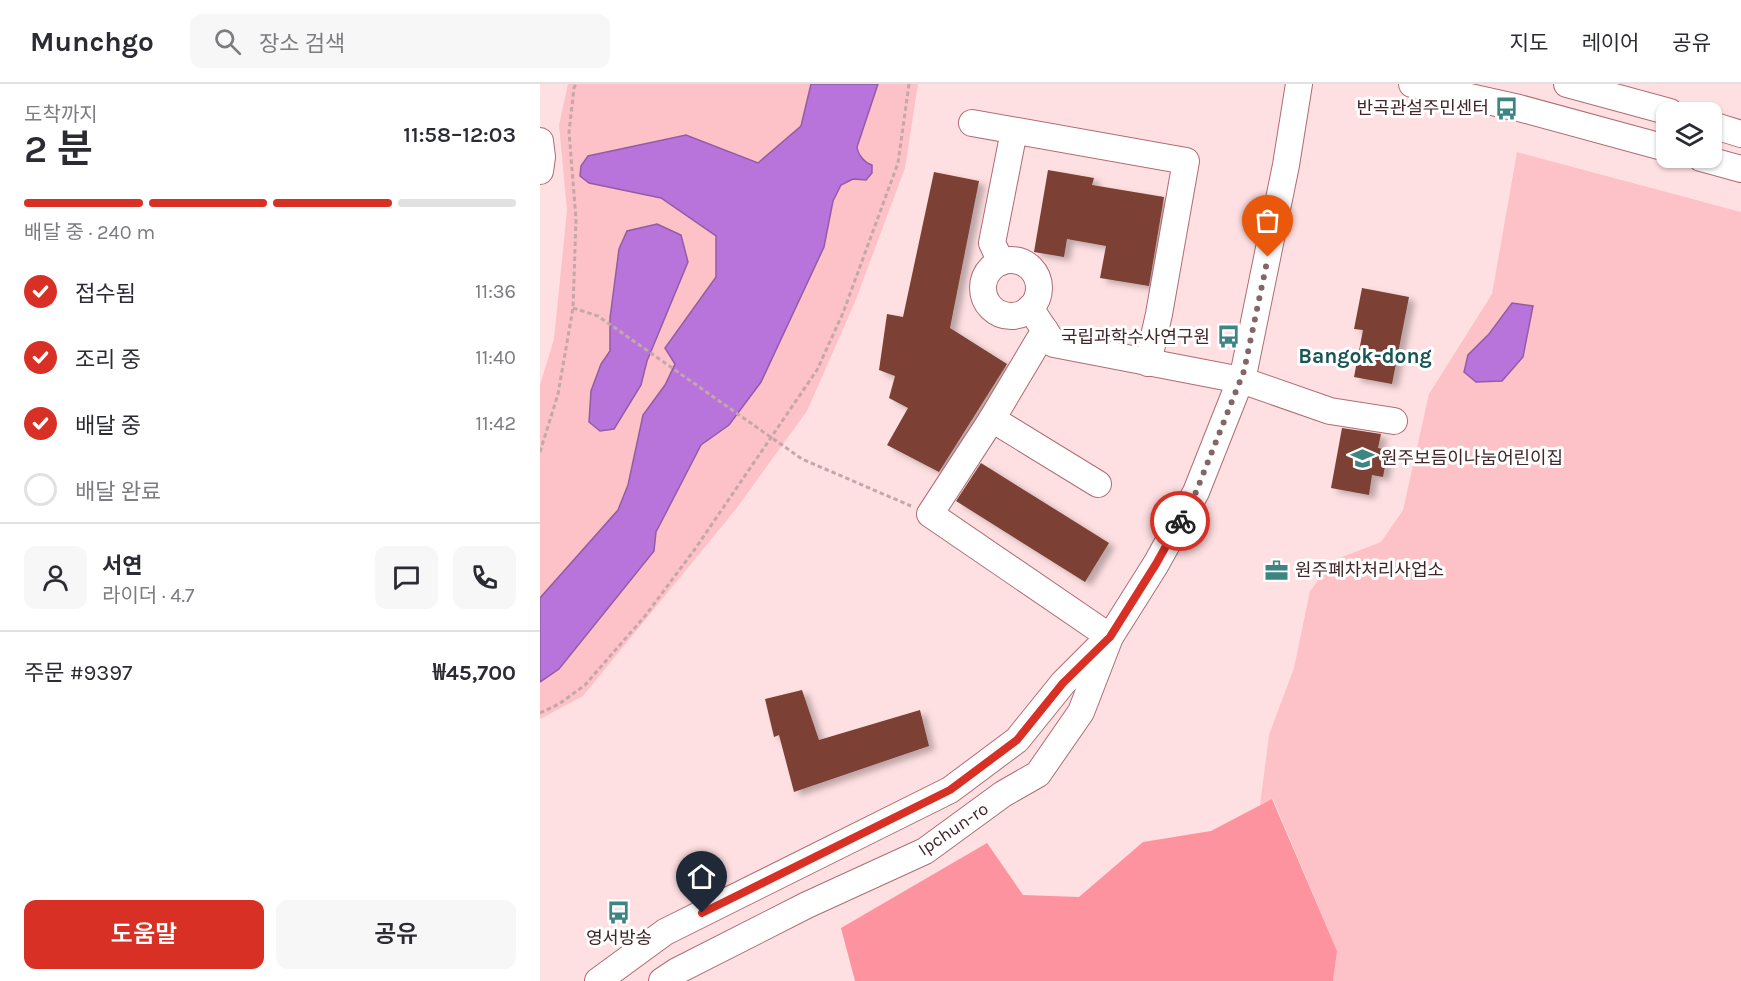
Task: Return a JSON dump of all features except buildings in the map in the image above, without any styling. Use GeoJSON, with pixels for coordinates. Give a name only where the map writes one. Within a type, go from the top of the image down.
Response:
{"type":"FeatureCollection","features":[{"type":"Feature","properties":{"kind":"street","name":"Ipchun-ro"},"geometry":{"type":"LineString","coordinates":[[662,981],[677,971],[807,905],[925,851],[1003,794],[1038,774],[1081,712],[1110,637],[1156,564],[1196,492],[1241,380],[1287,165],[1299,84]]}},
{"type":"Feature","properties":{"kind":"street"},"geometry":{"type":"LineString","coordinates":[[1412,84],[1519,108],[1656,145]]}},
{"type":"Feature","properties":{"kind":"street"},"geometry":{"type":"LineString","coordinates":[[1567,84],[1656,108]]}},
{"type":"Feature","properties":{"kind":"street"},"geometry":{"type":"LineString","coordinates":[[972,123],[1186,161],[1148,363]]}},
{"type":"Feature","properties":{"kind":"street"},"geometry":{"type":"LineString","coordinates":[[1722,128],[1741,134]]}},
{"type":"Feature","properties":{"kind":"street"},"geometry":{"type":"LineString","coordinates":[[1001,262],[992,243],[1014,131]]}},
{"type":"Feature","properties":{"kind":"street"},"geometry":{"type":"LineString","coordinates":[[540,141],[542,157],[540,171]]}},
{"type":"Feature","properties":{"kind":"street"},"geometry":{"type":"LineString","coordinates":[[1722,164],[1741,170]]}},
{"type":"Feature","properties":{"kind":"street"},"geometry":{"type":"LineString","coordinates":[[1018,261],[1033,271],[1037,279],[1038,297],[1030,308],[1019,315],[1010,316],[992,309],[983,293],[987,274],[1001,262],[1018,261]]}},
{"type":"Feature","properties":{"kind":"street"},"geometry":{"type":"LineString","coordinates":[[1030,308],[1054,344],[1241,380],[1330,411],[1394,421]]}},
{"type":"Feature","properties":{"kind":"street"},"geometry":{"type":"LineString","coordinates":[[1045,330],[992,419],[930,514],[1110,637]]}},
{"type":"Feature","properties":{"kind":"street"},"geometry":{"type":"LineString","coordinates":[[992,419],[1098,484]]}},
{"type":"Feature","properties":{"kind":"street","name":"Ipchun-ro"},"geometry":{"type":"LineString","coordinates":[[598,981],[665,932],[950,790],[1017,740],[1063,683],[1110,637]]}},
{"type":"Feature","properties":{"kind":"path"},"geometry":{"type":"LineString","coordinates":[[540,452],[558,394],[573,308],[576,219],[569,132],[576,84]]}},
{"type":"Feature","properties":{"kind":"path"},"geometry":{"type":"LineString","coordinates":[[540,713],[559,704],[585,685],[645,616],[772,439],[817,370],[843,313],[898,163],[909,84]]}},
{"type":"Feature","properties":{"kind":"path"},"geometry":{"type":"LineString","coordinates":[[573,308],[598,316],[802,459],[930,514]]}},
{"type":"Feature","properties":{"kind":"shaded area"},"geometry":{"type":"Polygon","coordinates":[[[568,84],[918,84],[905,168],[855,302],[807,411],[736,509],[583,696],[540,719],[540,682],[552,674],[540,666],[540,385],[554,339],[567,210],[559,125],[568,84]]]}},
{"type":"Feature","properties":{"kind":"shaded area"},"geometry":{"type":"Polygon","coordinates":[[[811,84],[878,84],[857,147],[862,158],[872,165],[872,173],[866,180],[853,179],[841,185],[833,201],[824,247],[761,382],[729,425],[701,445],[656,532],[654,551],[559,669],[540,682],[540,598],[618,510],[628,485],[643,415],[665,385],[675,364],[665,348],[716,277],[716,236],[661,198],[589,183],[580,176],[581,166],[588,156],[686,135],[758,163],[801,126],[811,84]]]}},
{"type":"Feature","properties":{"kind":"shaded area"},"geometry":{"type":"Polygon","coordinates":[[[1517,152],[1741,212],[1741,981],[1333,981],[1337,951],[1273,799],[1260,805],[1269,735],[1294,668],[1310,591],[1334,560],[1381,542],[1403,510],[1429,394],[1492,294],[1517,152]]]}},
{"type":"Feature","properties":{"kind":"shaded area"},"geometry":{"type":"Polygon","coordinates":[[[657,224],[681,235],[688,262],[647,361],[641,385],[614,429],[600,431],[589,422],[591,391],[601,364],[610,351],[610,318],[619,249],[627,231],[657,224]]]}},
{"type":"Feature","properties":{"kind":"shaded area"},"geometry":{"type":"Polygon","coordinates":[[[1512,303],[1533,306],[1523,357],[1502,381],[1476,382],[1464,372],[1468,355],[1489,334],[1512,303]]]}},
{"type":"Feature","properties":{"kind":"shaded area"},"geometry":{"type":"Polygon","coordinates":[[[1272,799],[1337,951],[1333,981],[855,981],[841,928],[987,843],[1023,895],[1079,897],[1143,842],[1211,831],[1272,799]]]}},
{"type":"Feature","properties":{"kind":"way so far"},"geometry":{"type":"LineString","coordinates":[[1180,521],[1196,492],[1244,371],[1268,257]]}},
{"type":"Feature","properties":{"kind":"place","name":"반곡관설주민센터"},"geometry":{"type":"Point","coordinates":[1507,108]}},
{"type":"Feature","properties":{"kind":"place","name":"국립과학수사연구원"},"geometry":{"type":"Point","coordinates":[1228,337]}},
{"type":"Feature","properties":{"kind":"place","name":"원주보듬이나눔어린이집"},"geometry":{"type":"Point","coordinates":[1363,458]}},
{"type":"Feature","properties":{"kind":"place","name":"원주폐차처리사업소"},"geometry":{"type":"Point","coordinates":[1277,570]}},
{"type":"Feature","properties":{"kind":"place","name":"영서방송"},"geometry":{"type":"Point","coordinates":[619,912]}},
{"type":"Feature","properties":{"kind":"district","name":"Bangok-dong"},"geometry":{"type":"Point","coordinates":[1365,356]}},
{"type":"Feature","properties":{"kind":"route"},"geometry":{"type":"LineString","coordinates":[[702,913],[950,790],[1017,740],[1063,683],[1110,637],[1180,521]]}}]}
